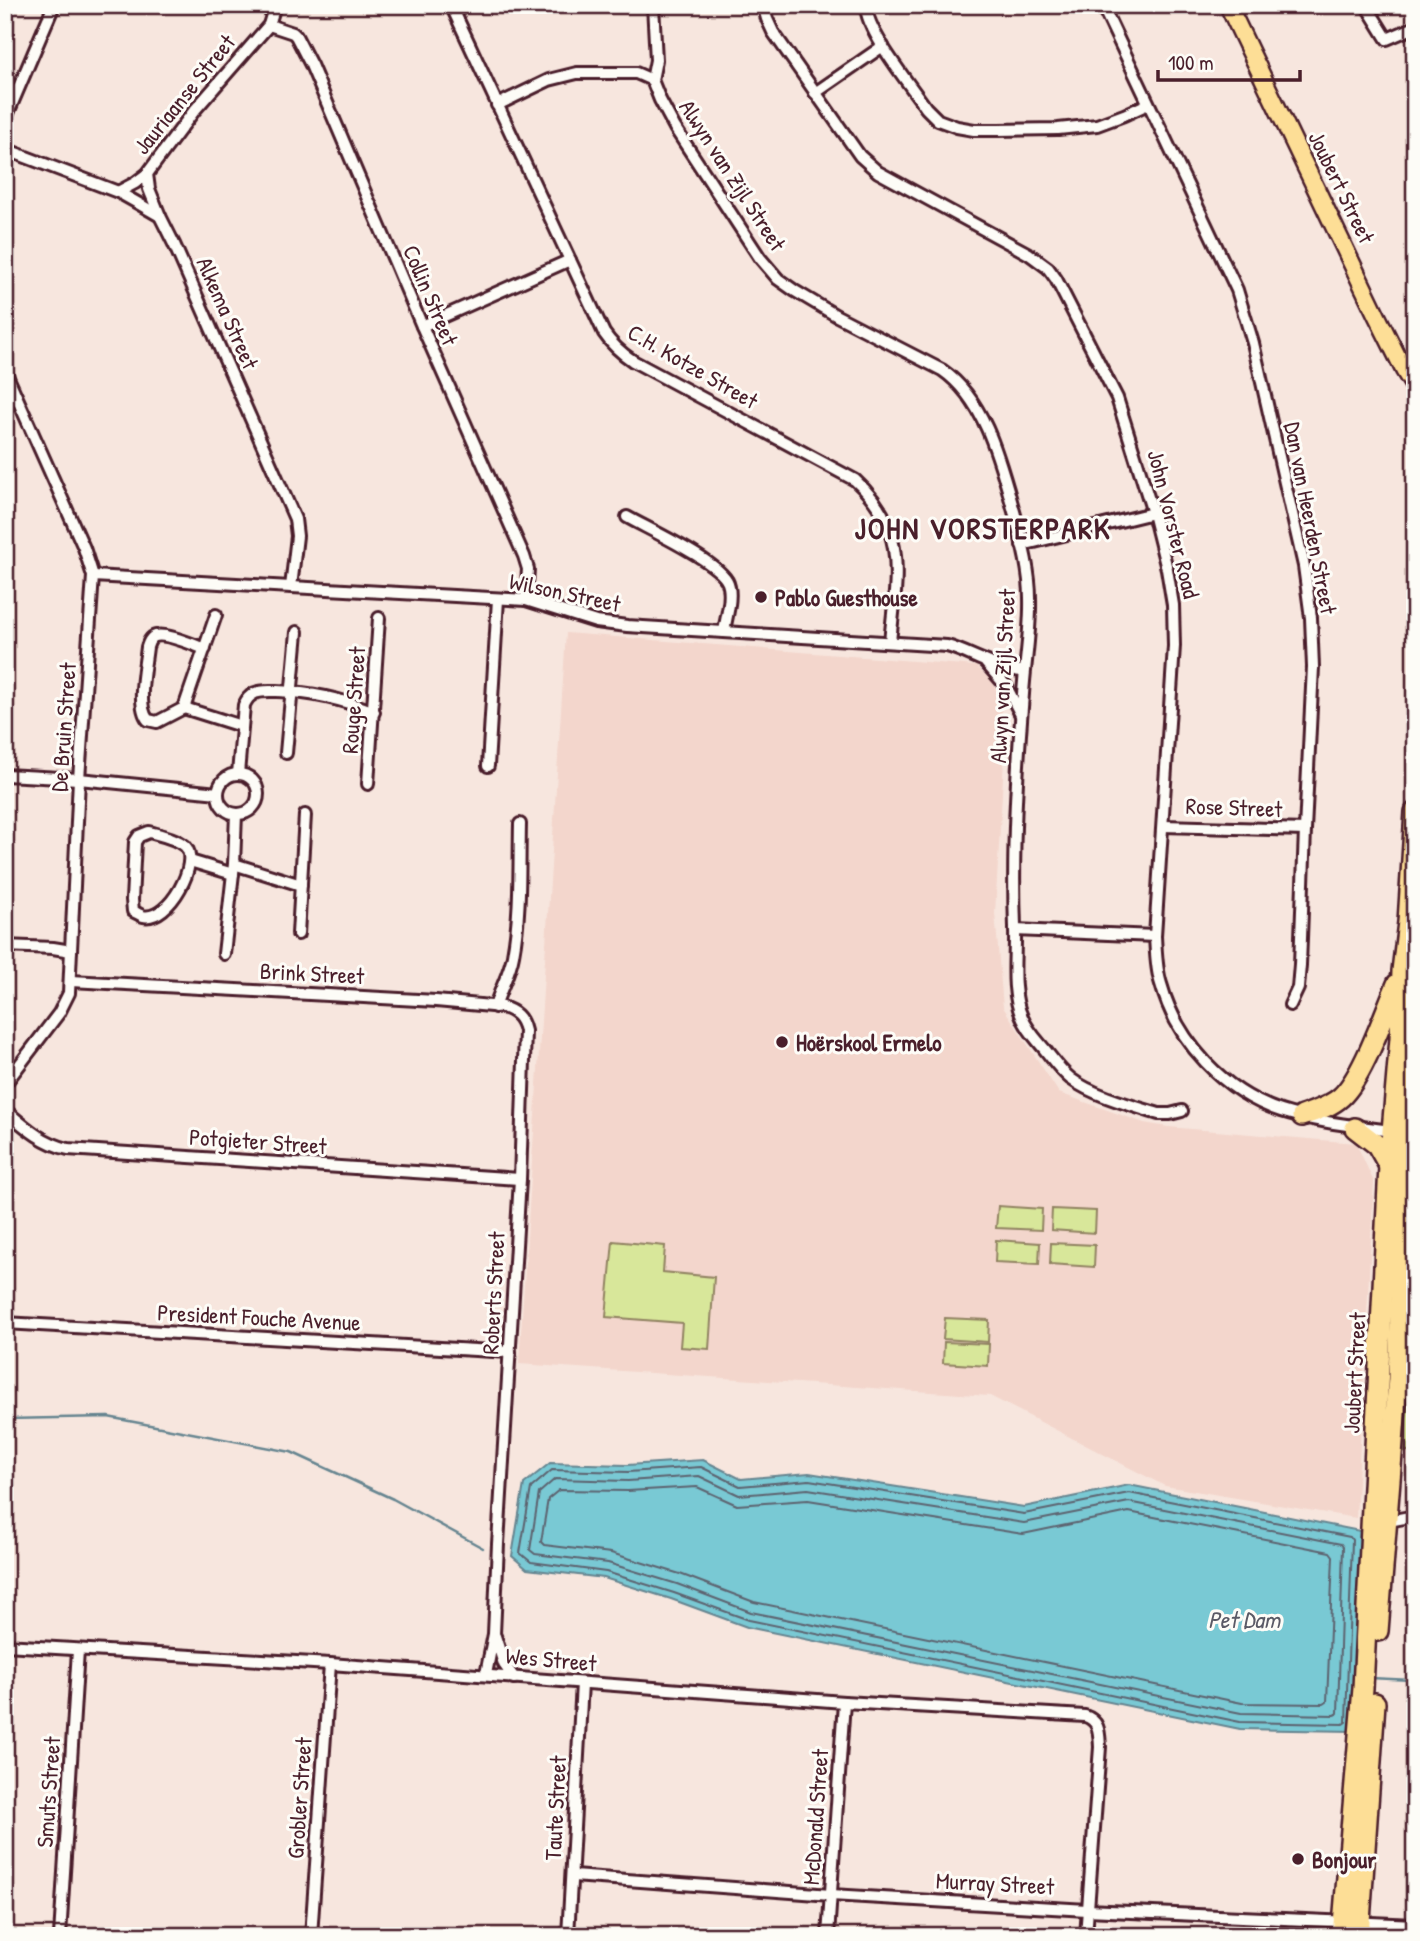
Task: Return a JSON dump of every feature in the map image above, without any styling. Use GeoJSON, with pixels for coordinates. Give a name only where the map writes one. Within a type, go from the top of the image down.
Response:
{"type":"FeatureCollection","features":[{"type":"Feature","properties":{"kind":"highway","name":"Joubert Street"},"geometry":{"type":"LineString","coordinates":[[1379,1522],[1398,1379],[1399,1038],[1415,812]]}},
{"type":"Feature","properties":{"kind":"highway"},"geometry":{"type":"LineString","coordinates":[[1302,1116],[1325,1108],[1342,1096],[1352,1084],[1402,971]]}},
{"type":"Feature","properties":{"kind":"highway"},"geometry":{"type":"LineString","coordinates":[[1363,1063],[1399,1038]]}},
{"type":"Feature","properties":{"kind":"highway","name":"Joubert Street"},"geometry":{"type":"LineString","coordinates":[[1351,1929],[1379,1522],[1389,1166],[1399,1133],[1415,1056]]}},
{"type":"Feature","properties":{"kind":"highway"},"geometry":{"type":"LineString","coordinates":[[1355,1128],[1377,1145],[1389,1166]]}},
{"type":"Feature","properties":{"kind":"main road","name":"Joubert Street"},"geometry":{"type":"LineString","coordinates":[[1228,5],[1377,316],[1415,388]]}},
{"type":"Feature","properties":{"kind":"street"},"geometry":{"type":"LineString","coordinates":[[5,120],[54,5]]}},
{"type":"Feature","properties":{"kind":"street","name":"Jauriaanse Street"},"geometry":{"type":"LineString","coordinates":[[118,192],[147,173],[194,111],[268,25],[275,5]]}},
{"type":"Feature","properties":{"kind":"street","name":"C.H. Kotze Street"},"geometry":{"type":"LineString","coordinates":[[452,5],[610,341],[624,355],[841,471],[865,489],[889,528],[896,556],[897,574],[890,642]]}},
{"type":"Feature","properties":{"kind":"street"},"geometry":{"type":"LineString","coordinates":[[497,105],[549,80],[578,73],[636,73],[653,80],[656,60],[653,5]]}},
{"type":"Feature","properties":{"kind":"street","name":"John Vorster Road"},"geometry":{"type":"LineString","coordinates":[[764,5],[774,32],[860,156],[878,172],[1030,254],[1048,268],[1062,289],[1118,398],[1153,513],[1167,569],[1175,624],[1155,936],[1160,982],[1183,1035],[1209,1066],[1265,1105],[1355,1128],[1399,1133]]}},
{"type":"Feature","properties":{"kind":"street"},"geometry":{"type":"LineString","coordinates":[[866,5],[866,13],[873,30],[883,46],[932,115],[945,124],[998,130],[1086,126],[1109,121],[1148,104]]}},
{"type":"Feature","properties":{"kind":"street","name":"Dan van Heerden Street"},"geometry":{"type":"LineString","coordinates":[[1102,5],[1237,290],[1304,566],[1311,618],[1313,667],[1300,977],[1290,1006]]}},
{"type":"Feature","properties":{"kind":"street"},"geometry":{"type":"LineString","coordinates":[[1366,5],[1387,39],[1415,27]]}},
{"type":"Feature","properties":{"kind":"street","name":"Collin Street"},"geometry":{"type":"LineString","coordinates":[[268,25],[293,33],[300,41],[524,556],[528,569],[526,600]]}},
{"type":"Feature","properties":{"kind":"street"},"geometry":{"type":"LineString","coordinates":[[815,93],[883,46]]}},
{"type":"Feature","properties":{"kind":"street","name":"Alwyn van Zijl Street"},"geometry":{"type":"LineString","coordinates":[[653,80],[675,128],[760,258],[778,279],[837,316],[943,370],[959,385],[982,418],[995,451],[1022,545],[1030,596],[1030,633],[1021,715],[1013,887],[1015,990],[1020,1014],[1033,1036],[1071,1079],[1087,1088],[1159,1115],[1182,1111]]}},
{"type":"Feature","properties":{"kind":"street"},"geometry":{"type":"LineString","coordinates":[[5,149],[118,192],[160,216]]}},
{"type":"Feature","properties":{"kind":"street","name":"Jauriaanse Street"},"geometry":{"type":"LineString","coordinates":[[147,173],[149,189],[160,216]]}},
{"type":"Feature","properties":{"kind":"street","name":"Alkema Street"},"geometry":{"type":"LineString","coordinates":[[160,216],[295,519],[297,536],[291,587]]}},
{"type":"Feature","properties":{"kind":"street"},"geometry":{"type":"LineString","coordinates":[[422,326],[570,260]]}},
{"type":"Feature","properties":{"kind":"street","name":"De Bruin Street"},"geometry":{"type":"LineString","coordinates":[[5,371],[84,548],[93,576],[79,779],[69,993],[59,1013],[5,1084]]}},
{"type":"Feature","properties":{"kind":"street"},"geometry":{"type":"LineString","coordinates":[[1022,545],[1153,513]]}},
{"type":"Feature","properties":{"kind":"street"},"geometry":{"type":"LineString","coordinates":[[627,517],[702,558],[724,576],[729,594],[724,632]]}},
{"type":"Feature","properties":{"kind":"street","name":"Wilson Street"},"geometry":{"type":"LineString","coordinates":[[93,576],[526,600],[613,625],[947,646],[985,662],[1024,672]]}},
{"type":"Feature","properties":{"kind":"street"},"geometry":{"type":"LineString","coordinates":[[488,766],[498,598]]}},
{"type":"Feature","properties":{"kind":"street"},"geometry":{"type":"LineString","coordinates":[[205,649],[161,636],[152,638],[147,648],[142,701],[144,717],[157,722],[184,708],[205,649],[216,615]]}},
{"type":"Feature","properties":{"kind":"street","name":"Rouge Street"},"geometry":{"type":"LineString","coordinates":[[368,784],[379,618]]}},
{"type":"Feature","properties":{"kind":"street"},"geometry":{"type":"LineString","coordinates":[[286,753],[297,632]]}},
{"type":"Feature","properties":{"kind":"street"},"geometry":{"type":"LineString","coordinates":[[985,662],[1006,686],[1021,715]]}},
{"type":"Feature","properties":{"kind":"street"},"geometry":{"type":"LineString","coordinates":[[238,774],[244,705],[248,697],[257,691],[292,691],[337,699],[374,712]]}},
{"type":"Feature","properties":{"kind":"street"},"geometry":{"type":"LineString","coordinates":[[184,708],[241,726]]}},
{"type":"Feature","properties":{"kind":"street"},"geometry":{"type":"LineString","coordinates":[[238,774],[251,779],[257,789],[257,796],[251,808],[236,814],[222,806],[218,793],[225,778],[238,774]]}},
{"type":"Feature","properties":{"kind":"street"},"geometry":{"type":"LineString","coordinates":[[5,775],[79,779],[218,793]]}},
{"type":"Feature","properties":{"kind":"street"},"geometry":{"type":"LineString","coordinates":[[225,954],[236,814]]}},
{"type":"Feature","properties":{"kind":"street"},"geometry":{"type":"LineString","coordinates":[[298,934],[305,815]]}},
{"type":"Feature","properties":{"kind":"street"},"geometry":{"type":"LineString","coordinates":[[495,1007],[513,958],[519,890],[520,824]]}},
{"type":"Feature","properties":{"kind":"street","name":"Rose Street"},"geometry":{"type":"LineString","coordinates":[[1163,826],[1305,830]]}},
{"type":"Feature","properties":{"kind":"street"},"geometry":{"type":"LineString","coordinates":[[149,832],[183,844],[187,848],[190,861],[177,895],[170,904],[153,916],[147,917],[133,912],[134,847],[139,836],[149,832]]}},
{"type":"Feature","properties":{"kind":"street"},"geometry":{"type":"LineString","coordinates":[[190,861],[301,884]]}},
{"type":"Feature","properties":{"kind":"street"},"geometry":{"type":"LineString","coordinates":[[1015,930],[1155,936]]}},
{"type":"Feature","properties":{"kind":"street"},"geometry":{"type":"LineString","coordinates":[[5,946],[71,951]]}},
{"type":"Feature","properties":{"kind":"street","name":"Brink Street"},"geometry":{"type":"LineString","coordinates":[[71,981],[495,1007],[508,1009],[521,1019],[525,1031],[524,1044]]}},
{"type":"Feature","properties":{"kind":"street","name":"Roberts Street"},"geometry":{"type":"LineString","coordinates":[[486,1674],[494,1634],[520,1179],[524,1044]]}},
{"type":"Feature","properties":{"kind":"street","name":"Potgieter Street"},"geometry":{"type":"LineString","coordinates":[[5,1110],[43,1140],[68,1149],[520,1179]]}},
{"type":"Feature","properties":{"kind":"street","name":"President Fouche Avenue"},"geometry":{"type":"LineString","coordinates":[[5,1323],[510,1352]]}},
{"type":"Feature","properties":{"kind":"street"},"geometry":{"type":"LineString","coordinates":[[1379,1522],[1415,1516]]}},
{"type":"Feature","properties":{"kind":"street"},"geometry":{"type":"LineString","coordinates":[[494,1634],[500,1656],[514,1678]]}},
{"type":"Feature","properties":{"kind":"street","name":"Wes Street"},"geometry":{"type":"LineString","coordinates":[[5,1645],[486,1674],[844,1702],[1080,1715],[1093,1720],[1099,1729],[1100,1747],[1087,1910]]}},
{"type":"Feature","properties":{"kind":"street","name":"Smuts Street"},"geometry":{"type":"LineString","coordinates":[[60,1936],[78,1650]]}},
{"type":"Feature","properties":{"kind":"street","name":"Grobler Street"},"geometry":{"type":"LineString","coordinates":[[311,1936],[330,1664]]}},
{"type":"Feature","properties":{"kind":"street","name":"Taute Street"},"geometry":{"type":"LineString","coordinates":[[568,1936],[582,1683]]}},
{"type":"Feature","properties":{"kind":"street","name":"McDonald Street"},"geometry":{"type":"LineString","coordinates":[[828,1936],[844,1702]]}},
{"type":"Feature","properties":{"kind":"street","name":"Murray Street"},"geometry":{"type":"LineString","coordinates":[[573,1876],[1351,1929],[1415,1925]]}},
{"type":"Feature","properties":{"kind":"street"},"geometry":{"type":"LineString","coordinates":[[1086,1936],[1087,1910]]}},
{"type":"Feature","properties":{"kind":"shaded area","name":"Hoërskool Ermelo"},"geometry":{"type":"Polygon","coordinates":[[[566,633],[976,666],[994,683],[1006,726],[995,913],[1003,1007],[1059,1093],[1144,1123],[1356,1143],[1374,1182],[1356,1518],[1165,1486],[990,1396],[519,1364],[566,633]]]}},
{"type":"Feature","properties":{"kind":"shaded area"},"geometry":{"type":"Polygon","coordinates":[[[1415,1309],[1415,1481],[1404,1472],[1415,1309]]]}},
{"type":"Feature","properties":{"kind":"green space"},"geometry":{"type":"Polygon","coordinates":[[[1415,1160],[1415,1454],[1410,1450],[1405,1452],[1415,1160]]]}},
{"type":"Feature","properties":{"kind":"green space"},"geometry":{"type":"Polygon","coordinates":[[[998,1206],[1042,1209],[1041,1230],[996,1228],[998,1206]]]}},
{"type":"Feature","properties":{"kind":"green space"},"geometry":{"type":"Polygon","coordinates":[[[1052,1209],[1096,1211],[1095,1233],[1051,1230],[1052,1209]]]}},
{"type":"Feature","properties":{"kind":"green space"},"geometry":{"type":"Polygon","coordinates":[[[996,1240],[1040,1243],[1039,1264],[995,1262],[996,1240]]]}},
{"type":"Feature","properties":{"kind":"green space"},"geometry":{"type":"Polygon","coordinates":[[[613,1241],[665,1246],[663,1272],[714,1277],[709,1349],[680,1347],[682,1323],[606,1317],[613,1241]]]}},
{"type":"Feature","properties":{"kind":"green space"},"geometry":{"type":"Polygon","coordinates":[[[1051,1243],[1095,1245],[1094,1267],[1050,1264],[1051,1243]]]}},
{"type":"Feature","properties":{"kind":"green space"},"geometry":{"type":"Polygon","coordinates":[[[945,1318],[989,1320],[988,1342],[943,1339],[945,1318]]]}},
{"type":"Feature","properties":{"kind":"green space"},"geometry":{"type":"Polygon","coordinates":[[[944,1342],[989,1344],[988,1366],[943,1363],[944,1342]]]}},
{"type":"Feature","properties":{"kind":"water","name":"Pet Dam"},"geometry":{"type":"Polygon","coordinates":[[[703,1460],[741,1479],[809,1473],[1024,1507],[1129,1485],[1360,1531],[1353,1731],[1240,1729],[747,1627],[604,1578],[527,1569],[512,1556],[524,1484],[550,1463],[627,1465],[703,1460]]]}},
{"type":"Feature","properties":{"kind":"waterway"},"geometry":{"type":"LineString","coordinates":[[5,1419],[108,1417],[291,1452],[393,1499],[483,1548]]}},
{"type":"Feature","properties":{"kind":"waterway"},"geometry":{"type":"LineString","coordinates":[[1370,1678],[1415,1682]]}},
{"type":"Feature","properties":{"kind":"place","name":"Pablo Guesthouse"},"geometry":{"type":"Point","coordinates":[761,597]}},
{"type":"Feature","properties":{"kind":"place","name":"Hoërskool Ermelo"},"geometry":{"type":"Point","coordinates":[782,1042]}},
{"type":"Feature","properties":{"kind":"place","name":"Bonjour"},"geometry":{"type":"Point","coordinates":[1298,1859]}},
{"type":"Feature","properties":{"kind":"district","name":"JOHN VORSTERPARK"},"geometry":{"type":"Point","coordinates":[983,528]}}]}
